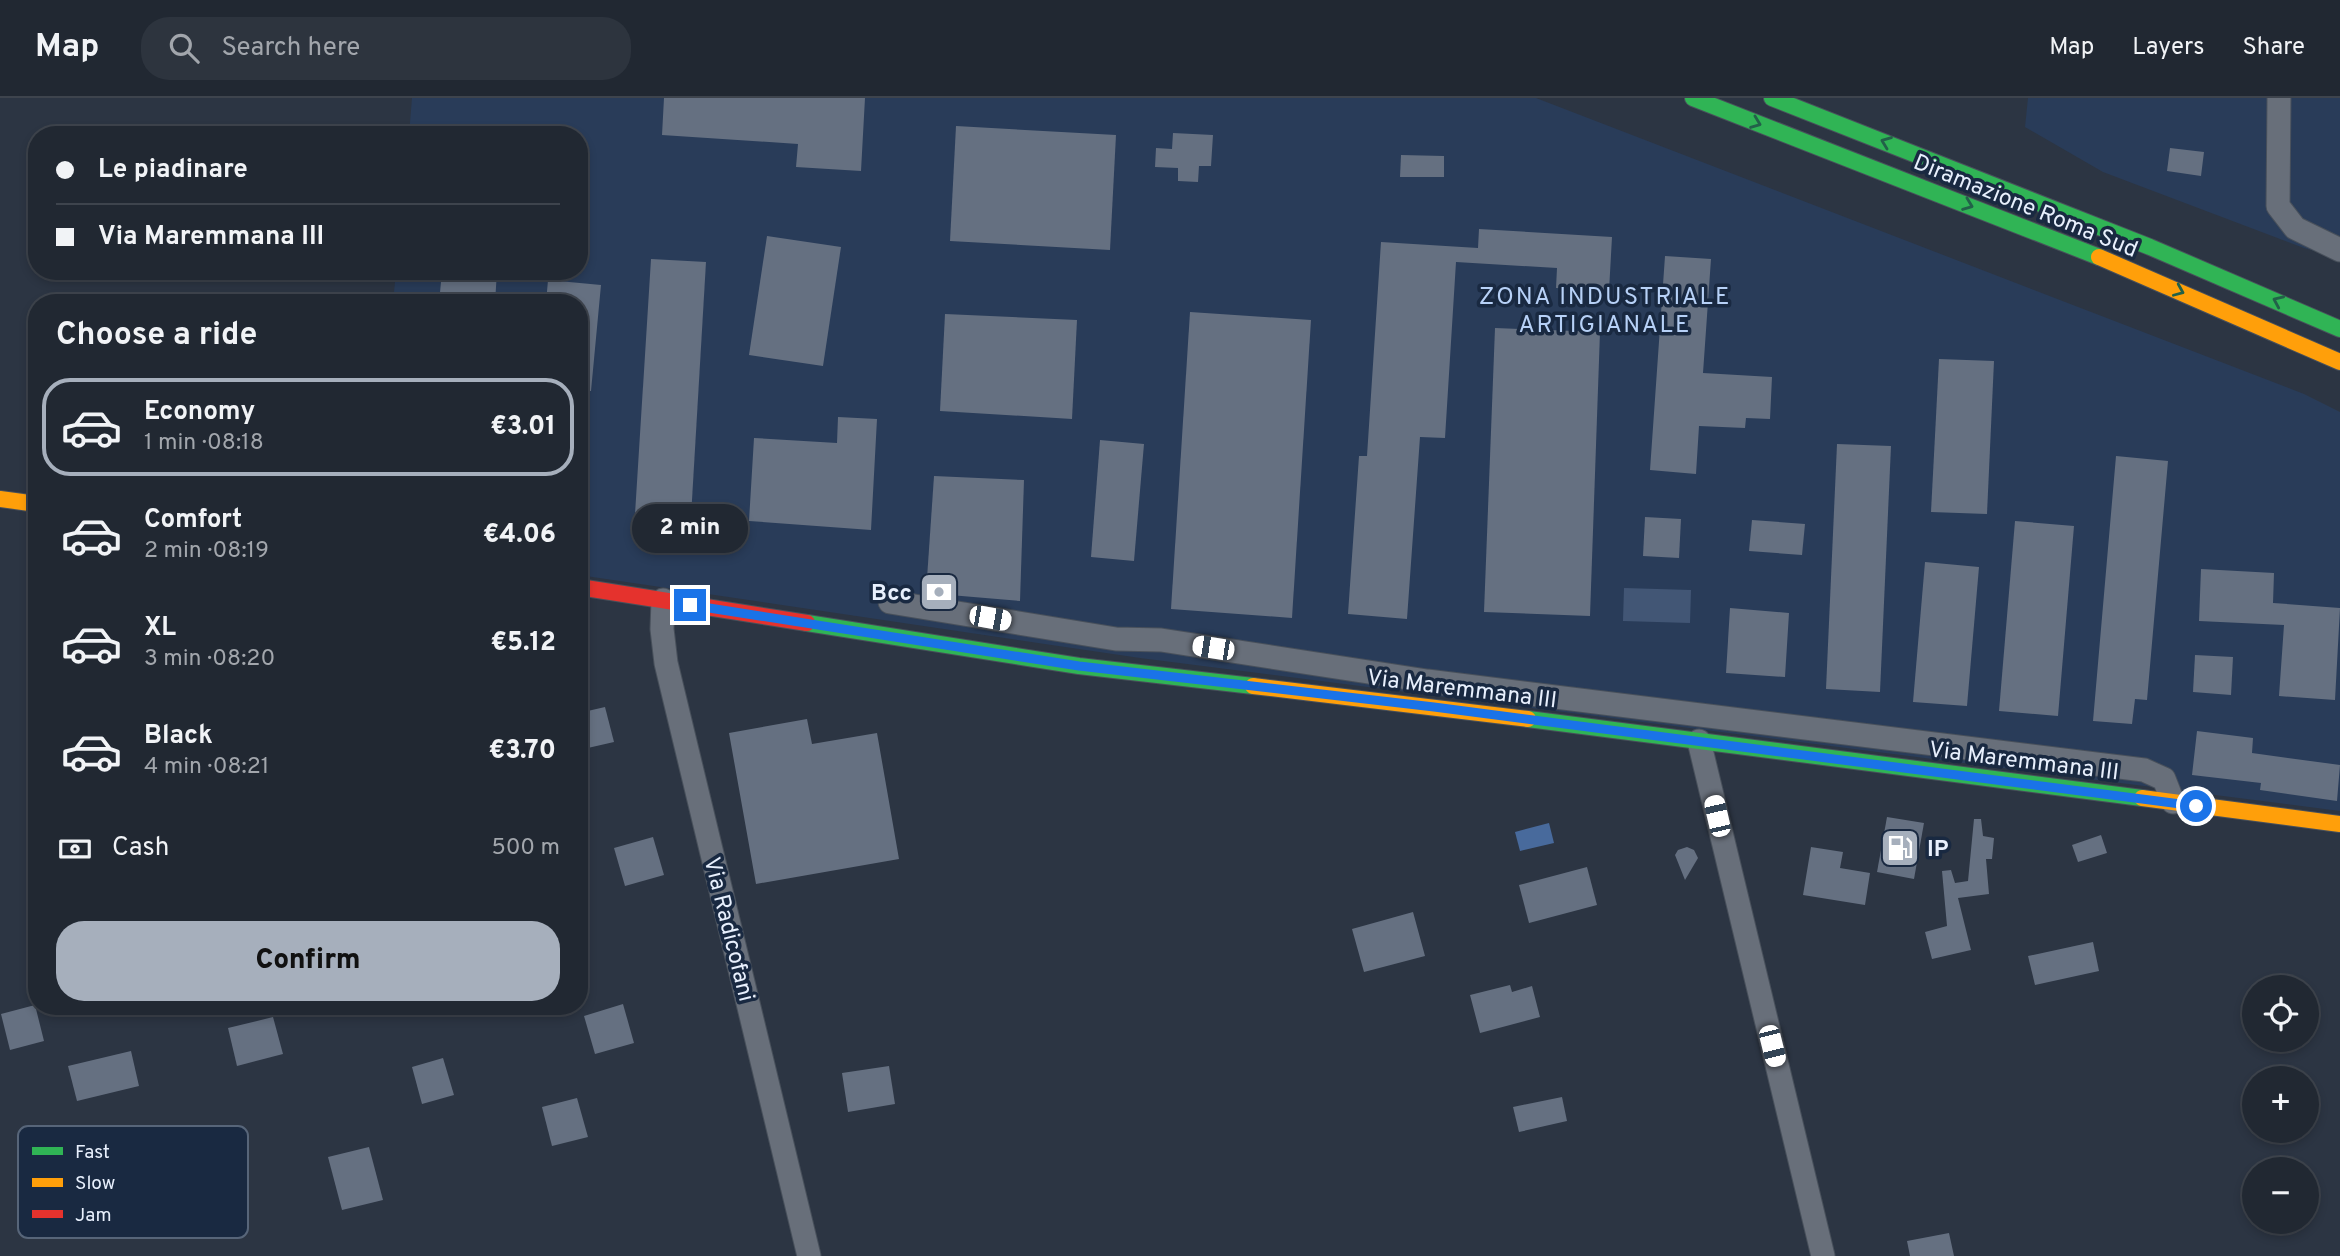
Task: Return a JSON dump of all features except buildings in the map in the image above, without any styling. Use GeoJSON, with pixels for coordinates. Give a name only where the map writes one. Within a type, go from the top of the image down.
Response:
{"type":"FeatureCollection","features":[{"type":"Feature","properties":{"kind":"main road","name":"Diramazione Roma Sud"},"geometry":{"type":"LineString","coordinates":[[1693,98],[2030,230],[2271,330],[2340,362]]}},
{"type":"Feature","properties":{"kind":"main road","name":"Diramazione Roma Sud"},"geometry":{"type":"LineString","coordinates":[[1772,98],[2138,242],[2340,330]]}},
{"type":"Feature","properties":{"kind":"main road"},"geometry":{"type":"LineString","coordinates":[[0,499],[28,503]]}},
{"type":"Feature","properties":{"kind":"main road","name":"Via Maremmana III"},"geometry":{"type":"LineString","coordinates":[[588,588],[1079,666],[1699,741],[2340,824]]}},
{"type":"Feature","properties":{"kind":"street"},"geometry":{"type":"LineString","coordinates":[[2279,98],[2278,206],[2295,228],[2340,250]]}},
{"type":"Feature","properties":{"kind":"street","name":"Via Radicofani"},"geometry":{"type":"LineString","coordinates":[[663,600],[662,629],[666,663],[809,1256]]}},
{"type":"Feature","properties":{"kind":"street"},"geometry":{"type":"LineString","coordinates":[[890,602],[1116,639],[1161,640],[1427,681],[2144,770],[2164,779],[2173,802]]}},
{"type":"Feature","properties":{"kind":"street"},"geometry":{"type":"LineString","coordinates":[[1699,741],[1823,1256]]}},
{"type":"Feature","properties":{"kind":"shaded area"},"geometry":{"type":"Polygon","coordinates":[[[412,98],[1536,98],[2304,394],[2340,412],[2340,811],[1140,658],[588,576],[588,294],[394,294],[395,280],[588,280],[588,126],[410,126],[412,98]]]}},
{"type":"Feature","properties":{"kind":"shaded area"},"geometry":{"type":"Polygon","coordinates":[[[2028,98],[2340,98],[2340,258],[2304,248],[2103,172],[2025,127],[2028,98]]]}},
{"type":"Feature","properties":{"kind":"shaded area"},"geometry":{"type":"Polygon","coordinates":[[[1624,588],[1691,590],[1690,623],[1623,621],[1624,588]]]}},
{"type":"Feature","properties":{"kind":"shaded area"},"geometry":{"type":"Polygon","coordinates":[[[1549,823],[1554,843],[1520,851],[1515,832],[1549,823]]]}},
{"type":"Feature","properties":{"kind":"traffic: fast"},"geometry":{"type":"LineString","coordinates":[[1693,98],[2099,257]]}},
{"type":"Feature","properties":{"kind":"traffic: fast"},"geometry":{"type":"LineString","coordinates":[[1772,98],[2150,247],[2340,329]]}},
{"type":"Feature","properties":{"kind":"traffic: fast"},"geometry":{"type":"LineString","coordinates":[[807,623],[1079,666],[1253,686]]}},
{"type":"Feature","properties":{"kind":"traffic: fast"},"geometry":{"type":"LineString","coordinates":[[1528,719],[2142,798]]}},
{"type":"Feature","properties":{"kind":"traffic: slow"},"geometry":{"type":"LineString","coordinates":[[2099,257],[2340,362]]}},
{"type":"Feature","properties":{"kind":"traffic: slow"},"geometry":{"type":"LineString","coordinates":[[0,499],[28,503]]}},
{"type":"Feature","properties":{"kind":"traffic: slow"},"geometry":{"type":"LineString","coordinates":[[1253,686],[1528,719]]}},
{"type":"Feature","properties":{"kind":"traffic: slow"},"geometry":{"type":"LineString","coordinates":[[2142,798],[2340,824]]}},
{"type":"Feature","properties":{"kind":"traffic: jam"},"geometry":{"type":"LineString","coordinates":[[588,588],[807,623]]}},
{"type":"Feature","properties":{"kind":"place","name":"Bcc"},"geometry":{"type":"Point","coordinates":[939,592]}},
{"type":"Feature","properties":{"kind":"place","name":"IP"},"geometry":{"type":"Point","coordinates":[1900,848]}},
{"type":"Feature","properties":{"kind":"district","name":"ZONA INDUSTRIALE ARTIGIANALE"},"geometry":{"type":"Point","coordinates":[1605,310]}},
{"type":"Feature","properties":{"kind":"route"},"geometry":{"type":"LineString","coordinates":[[690,605],[1079,666],[1434,707],[2196,806]]}}]}
